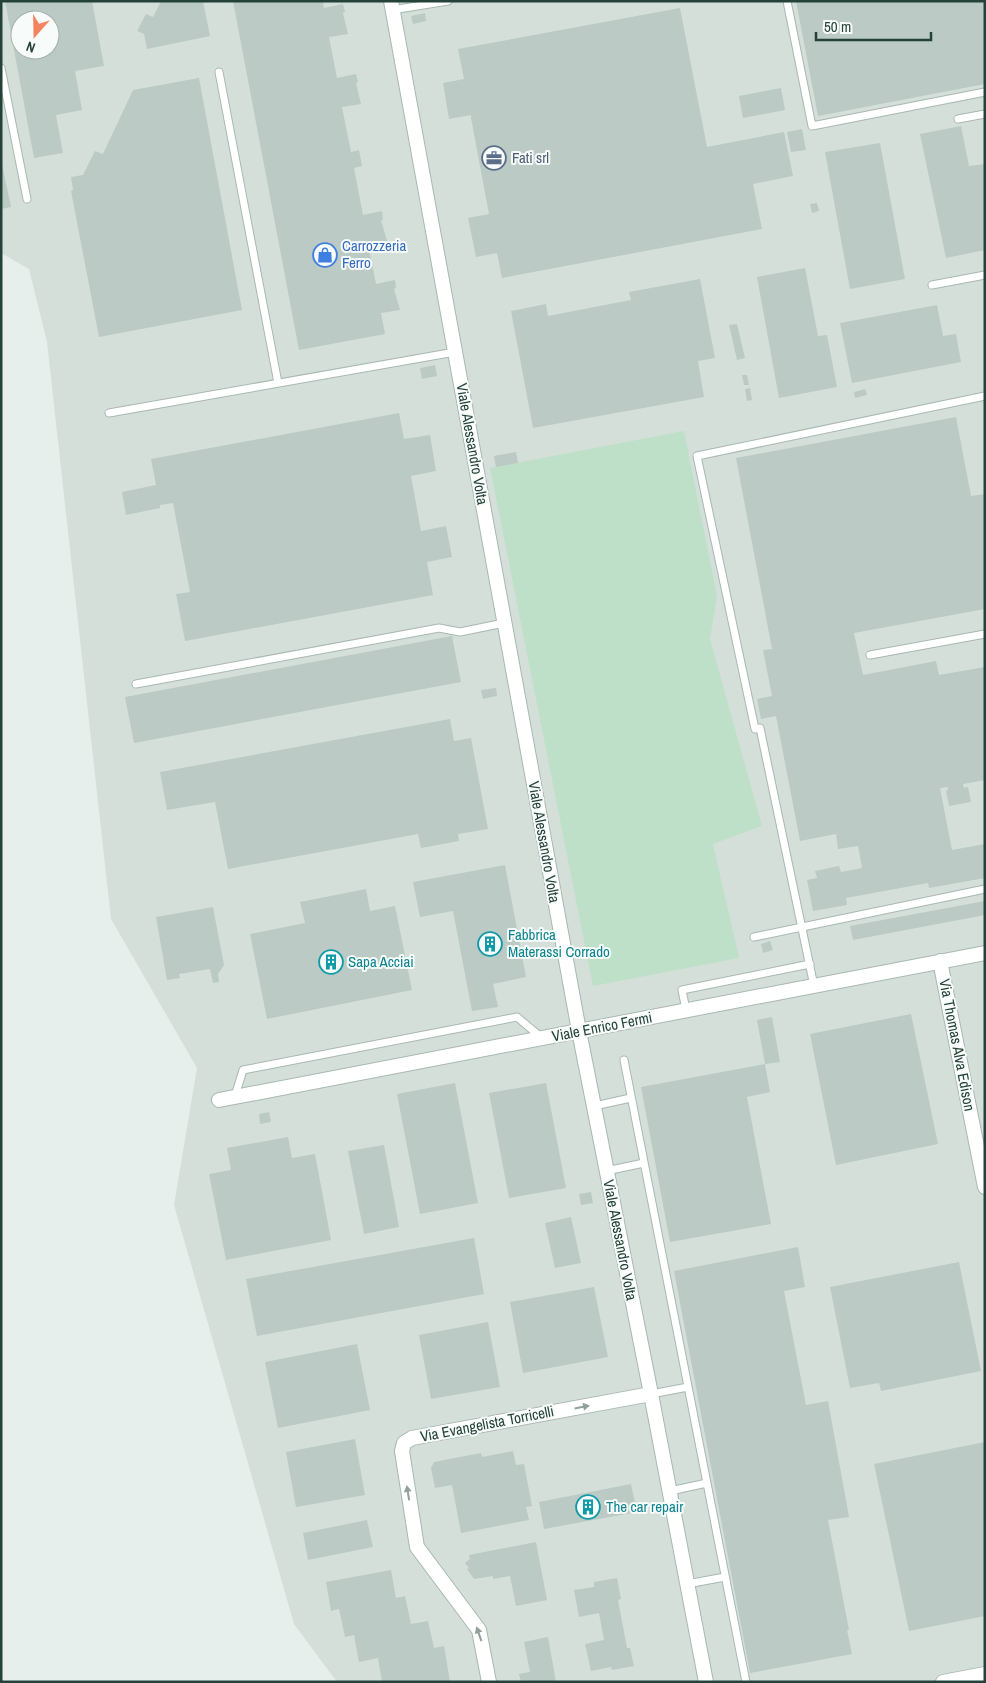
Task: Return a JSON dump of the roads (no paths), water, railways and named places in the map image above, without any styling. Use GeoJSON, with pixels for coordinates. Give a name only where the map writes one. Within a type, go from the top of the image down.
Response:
{"type":"FeatureCollection","features":[{"type":"Feature","properties":{"kind":"street","name":"Viale Alessandro Volta"},"geometry":{"type":"LineString","coordinates":[[392,6],[579,1031],[706,1682]]}},
{"type":"Feature","properties":{"kind":"street","name":"Viale Enrico Fermi"},"geometry":{"type":"LineString","coordinates":[[219,1100],[985,953]]}},
{"type":"Feature","properties":{"kind":"street","name":"Via Thomas Alva Edison"},"geometry":{"type":"LineString","coordinates":[[940,961],[985,1187]]}},
{"type":"Feature","properties":{"kind":"street","name":"Via Evangelista Torricelli"},"geometry":{"type":"LineString","coordinates":[[489,1682],[479,1630],[417,1547],[402,1451],[404,1443],[412,1438],[651,1394]]}},
{"type":"Feature","properties":{"kind":"street"},"geometry":{"type":"LineString","coordinates":[[943,1682],[985,1674]]}},
{"type":"Feature","properties":{"kind":"lane"},"geometry":{"type":"LineString","coordinates":[[392,6],[448,1]]}},
{"type":"Feature","properties":{"kind":"lane"},"geometry":{"type":"LineString","coordinates":[[787,1],[812,126],[985,92]]}},
{"type":"Feature","properties":{"kind":"lane"},"geometry":{"type":"LineString","coordinates":[[1,68],[27,199]]}},
{"type":"Feature","properties":{"kind":"lane"},"geometry":{"type":"LineString","coordinates":[[219,72],[278,383]]}},
{"type":"Feature","properties":{"kind":"lane"},"geometry":{"type":"LineString","coordinates":[[958,119],[985,114]]}},
{"type":"Feature","properties":{"kind":"lane"},"geometry":{"type":"LineString","coordinates":[[932,285],[985,275]]}},
{"type":"Feature","properties":{"kind":"lane"},"geometry":{"type":"LineString","coordinates":[[109,413],[455,352]]}},
{"type":"Feature","properties":{"kind":"lane"},"geometry":{"type":"LineString","coordinates":[[814,986],[760,728],[754,729],[697,456],[985,396]]}},
{"type":"Feature","properties":{"kind":"lane"},"geometry":{"type":"LineString","coordinates":[[136,684],[439,628],[460,632],[504,624]]}},
{"type":"Feature","properties":{"kind":"lane"},"geometry":{"type":"LineString","coordinates":[[870,655],[985,634]]}},
{"type":"Feature","properties":{"kind":"lane"},"geometry":{"type":"LineString","coordinates":[[754,937],[985,889]]}},
{"type":"Feature","properties":{"kind":"lane"},"geometry":{"type":"LineString","coordinates":[[686,1010],[682,990],[810,964]]}},
{"type":"Feature","properties":{"kind":"lane"},"geometry":{"type":"LineString","coordinates":[[234,1097],[243,1070],[517,1017],[542,1038]]}},
{"type":"Feature","properties":{"kind":"lane"},"geometry":{"type":"LineString","coordinates":[[624,1060],[746,1682]]}},
{"type":"Feature","properties":{"kind":"lane"},"geometry":{"type":"LineString","coordinates":[[594,1106],[632,1098]]}},
{"type":"Feature","properties":{"kind":"lane"},"geometry":{"type":"LineString","coordinates":[[606,1171],[644,1163]]}},
{"type":"Feature","properties":{"kind":"lane"},"geometry":{"type":"LineString","coordinates":[[651,1394],[688,1387]]}},
{"type":"Feature","properties":{"kind":"lane"},"geometry":{"type":"LineString","coordinates":[[670,1490],[707,1483]]}},
{"type":"Feature","properties":{"kind":"lane"},"geometry":{"type":"LineString","coordinates":[[688,1584],[725,1577]]}},
{"type":"Feature","properties":{"kind":"place","name":"Fati srl"},"geometry":{"type":"Point","coordinates":[494,158]}},
{"type":"Feature","properties":{"kind":"place","name":"Carrozzeria Ferro"},"geometry":{"type":"Point","coordinates":[325,255]}},
{"type":"Feature","properties":{"kind":"place","name":"Fabbrica Materassi Corrado"},"geometry":{"type":"Point","coordinates":[490,944]}},
{"type":"Feature","properties":{"kind":"place","name":"Sapa Acciai"},"geometry":{"type":"Point","coordinates":[331,962]}},
{"type":"Feature","properties":{"kind":"place","name":"The car repair"},"geometry":{"type":"Point","coordinates":[588,1507]}}]}
